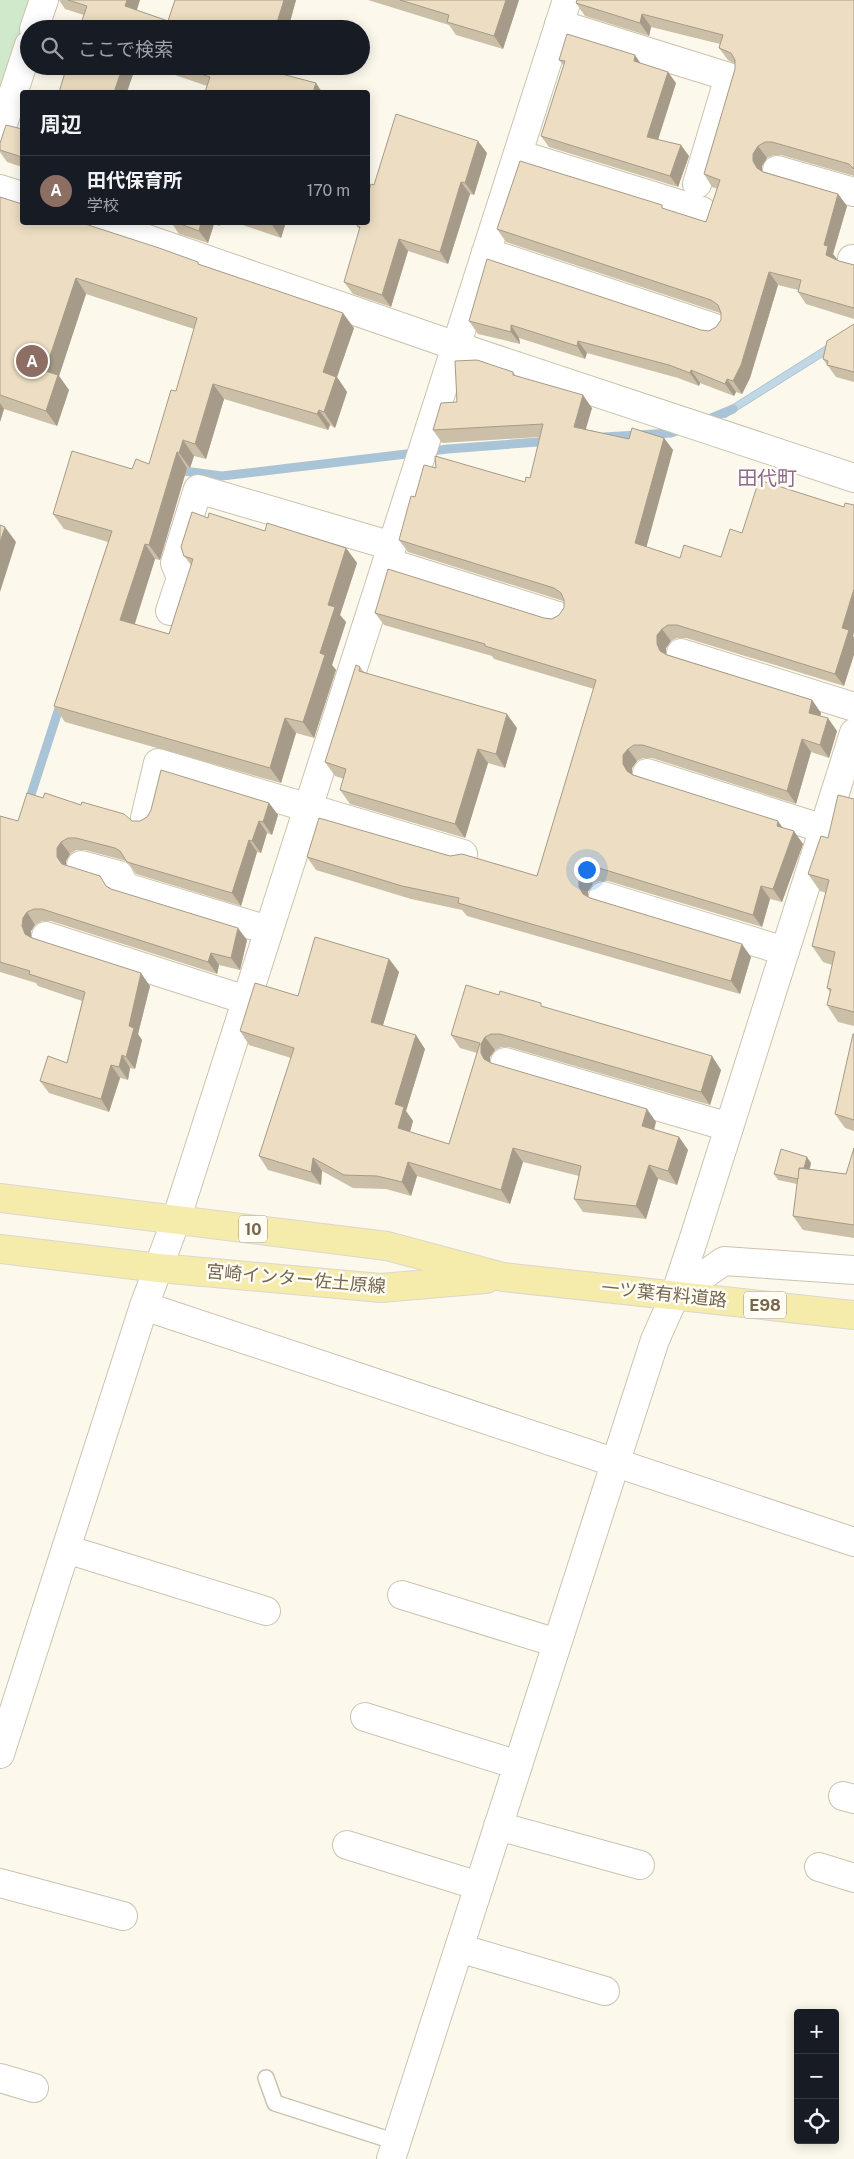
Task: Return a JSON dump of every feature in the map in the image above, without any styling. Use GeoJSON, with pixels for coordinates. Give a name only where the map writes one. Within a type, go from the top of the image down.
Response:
{"type":"FeatureCollection","features":[{"type":"Feature","properties":{"kind":"main road","name":"10"},"geometry":{"type":"LineString","coordinates":[[0,1198],[387,1246],[503,1277]]}},
{"type":"Feature","properties":{"kind":"main road","name":"宮崎インター佐土原線"},"geometry":{"type":"LineString","coordinates":[[0,1249],[159,1268],[381,1288],[503,1277]]}},
{"type":"Feature","properties":{"kind":"main road","name":"一ツ葉有料道路"},"geometry":{"type":"LineString","coordinates":[[503,1277],[675,1294],[854,1315]]}},
{"type":"Feature","properties":{"kind":"street"},"geometry":{"type":"LineString","coordinates":[[37,20],[44,0]]}},
{"type":"Feature","properties":{"kind":"street"},"geometry":{"type":"LineString","coordinates":[[0,1754],[144,1306],[176,1220],[563,12],[729,77],[697,184]]}},
{"type":"Feature","properties":{"kind":"street"},"geometry":{"type":"LineString","coordinates":[[0,133],[20,72]]}},
{"type":"Feature","properties":{"kind":"street"},"geometry":{"type":"LineString","coordinates":[[518,154],[702,211]]}},
{"type":"Feature","properties":{"kind":"street"},"geometry":{"type":"LineString","coordinates":[[777,170],[854,192]]}},
{"type":"Feature","properties":{"kind":"street"},"geometry":{"type":"LineString","coordinates":[[0,188],[20,195]]}},
{"type":"Feature","properties":{"kind":"street"},"geometry":{"type":"LineString","coordinates":[[115,225],[159,233],[456,346],[854,478]]}},
{"type":"Feature","properties":{"kind":"street"},"geometry":{"type":"LineString","coordinates":[[486,252],[715,328]]}},
{"type":"Feature","properties":{"kind":"street"},"geometry":{"type":"LineString","coordinates":[[170,611],[181,578],[175,563],[198,489],[389,554],[558,616]]}},
{"type":"Feature","properties":{"kind":"street"},"geometry":{"type":"LineString","coordinates":[[680,653],[854,707]]}},
{"type":"Feature","properties":{"kind":"street"},"geometry":{"type":"LineString","coordinates":[[394,2150],[655,1340],[675,1294],[854,733]]}},
{"type":"Feature","properties":{"kind":"street"},"geometry":{"type":"LineString","coordinates":[[145,818],[158,764],[463,854]]}},
{"type":"Feature","properties":{"kind":"street"},"geometry":{"type":"LineString","coordinates":[[647,773],[824,829]]}},
{"type":"Feature","properties":{"kind":"street"},"geometry":{"type":"LineString","coordinates":[[81,865],[119,875],[125,887],[268,930]]}},
{"type":"Feature","properties":{"kind":"street"},"geometry":{"type":"LineString","coordinates":[[603,896],[784,951]]}},
{"type":"Feature","properties":{"kind":"street"},"geometry":{"type":"LineString","coordinates":[[46,936],[246,1000]]}},
{"type":"Feature","properties":{"kind":"street"},"geometry":{"type":"LineString","coordinates":[[505,1062],[729,1127]]}},
{"type":"Feature","properties":{"kind":"street"},"geometry":{"type":"LineString","coordinates":[[675,1294],[724,1261],[854,1270]]}},
{"type":"Feature","properties":{"kind":"street"},"geometry":{"type":"LineString","coordinates":[[144,1306],[616,1461],[854,1542]]}},
{"type":"Feature","properties":{"kind":"street"},"geometry":{"type":"LineString","coordinates":[[66,1549],[266,1611]]}},
{"type":"Feature","properties":{"kind":"street"},"geometry":{"type":"LineString","coordinates":[[402,1595],[557,1643]]}},
{"type":"Feature","properties":{"kind":"street"},"geometry":{"type":"LineString","coordinates":[[365,1717],[518,1765]]}},
{"type":"Feature","properties":{"kind":"street"},"geometry":{"type":"LineString","coordinates":[[498,1826],[640,1865]]}},
{"type":"Feature","properties":{"kind":"street"},"geometry":{"type":"LineString","coordinates":[[347,1845],[479,1886]]}},
{"type":"Feature","properties":{"kind":"street"},"geometry":{"type":"LineString","coordinates":[[819,1867],[854,1878]]}},
{"type":"Feature","properties":{"kind":"street"},"geometry":{"type":"LineString","coordinates":[[0,1883],[123,1916]]}},
{"type":"Feature","properties":{"kind":"street"},"geometry":{"type":"LineString","coordinates":[[459,1948],[605,1991]]}},
{"type":"Feature","properties":{"kind":"street"},"geometry":{"type":"LineString","coordinates":[[0,2078],[34,2088]]}},
{"type":"Feature","properties":{"kind":"lane"},"geometry":{"type":"LineString","coordinates":[[266,2078],[274,2103],[394,2150]]}},
{"type":"Feature","properties":{"kind":"green space"},"geometry":{"type":"Polygon","coordinates":[[[0,0],[30,0],[24,20],[20,20],[20,31],[0,93],[0,0]]]}},
{"type":"Feature","properties":{"kind":"water"},"geometry":{"type":"Polygon","coordinates":[[[854,328],[854,337],[725,418],[721,412],[854,328]]]}},
{"type":"Feature","properties":{"kind":"building"},"geometry":{"type":"Polygon","coordinates":[[[68,0],[127,0],[125,6],[165,20],[82,20],[87,6],[68,0]]]}},
{"type":"Feature","properties":{"kind":"building"},"geometry":{"type":"Polygon","coordinates":[[[175,0],[284,0],[278,20],[168,20],[175,0]]]}},
{"type":"Feature","properties":{"kind":"building"},"geometry":{"type":"Polygon","coordinates":[[[400,0],[506,0],[494,36],[447,22],[449,15],[400,0]]]}},
{"type":"Feature","properties":{"kind":"building"},"geometry":{"type":"Polygon","coordinates":[[[577,0],[854,0],[854,169],[849,164],[772,142],[765,142],[758,146],[753,154],[753,161],[757,168],[763,172],[838,194],[824,245],[828,246],[826,255],[854,265],[854,308],[798,292],[801,280],[769,272],[741,365],[733,381],[727,379],[725,384],[691,370],[690,373],[669,365],[578,341],[577,346],[511,325],[511,332],[469,321],[487,259],[701,330],[709,331],[716,327],[721,320],[718,305],[711,300],[497,229],[520,161],[662,205],[662,208],[706,222],[720,180],[704,174],[735,69],[735,60],[731,53],[719,48],[723,35],[642,14],[640,23],[576,3],[577,0]]]}},
{"type":"Feature","properties":{"kind":"building"},"geometry":{"type":"Polygon","coordinates":[[[567,34],[635,55],[634,61],[668,72],[647,137],[681,145],[670,176],[541,136],[565,61],[559,60],[567,34]]]}},
{"type":"Feature","properties":{"kind":"building"},"geometry":{"type":"Polygon","coordinates":[[[64,75],[120,75],[115,90],[60,90],[64,75]]]}},
{"type":"Feature","properties":{"kind":"building"},"geometry":{"type":"Polygon","coordinates":[[[204,75],[286,75],[316,83],[314,90],[206,90],[210,77],[204,75]]]}},
{"type":"Feature","properties":{"kind":"building"},"geometry":{"type":"Polygon","coordinates":[[[396,114],[478,141],[465,183],[461,182],[440,252],[399,239],[382,295],[344,282],[360,227],[357,226],[370,225],[370,187],[371,184],[374,185],[396,114]]]}},
{"type":"Feature","properties":{"kind":"building"},"geometry":{"type":"Polygon","coordinates":[[[6,125],[20,128],[20,156],[0,150],[0,143],[6,125]]]}},
{"type":"Feature","properties":{"kind":"building"},"geometry":{"type":"Polygon","coordinates":[[[0,197],[20,203],[20,225],[88,225],[343,313],[323,372],[336,377],[324,412],[319,410],[317,414],[213,384],[195,444],[183,440],[179,453],[177,452],[149,545],[145,544],[120,620],[169,634],[193,559],[184,556],[181,547],[192,512],[208,518],[209,513],[265,531],[267,523],[346,548],[328,605],[335,607],[320,653],[325,655],[303,722],[285,718],[270,768],[54,706],[112,531],[53,514],[72,451],[132,469],[136,459],[149,464],[171,390],[176,391],[197,318],[76,278],[45,371],[58,375],[46,411],[0,395],[0,197]]]}},
{"type":"Feature","properties":{"kind":"building"},"geometry":{"type":"Polygon","coordinates":[[[183,225],[200,225],[199,231],[183,225]]]}},
{"type":"Feature","properties":{"kind":"building"},"geometry":{"type":"Polygon","coordinates":[[[854,324],[854,372],[827,365],[828,361],[823,359],[827,341],[854,324]]]}},
{"type":"Feature","properties":{"kind":"building"},"geometry":{"type":"Polygon","coordinates":[[[477,360],[513,372],[513,375],[583,395],[574,427],[629,439],[632,428],[664,438],[635,543],[680,558],[684,545],[721,557],[730,529],[742,533],[759,480],[844,507],[845,503],[854,505],[854,589],[842,628],[849,630],[835,674],[677,625],[668,625],[657,635],[657,644],[660,651],[667,655],[812,700],[809,713],[828,718],[820,745],[802,739],[787,791],[643,745],[634,745],[623,755],[623,764],[627,771],[633,775],[778,821],[777,826],[794,831],[773,889],[761,886],[753,915],[599,868],[590,868],[579,878],[579,887],[583,894],[590,898],[742,944],[731,981],[458,903],[459,898],[402,886],[307,857],[319,818],[450,856],[462,854],[537,876],[596,680],[485,646],[485,644],[375,613],[388,569],[544,618],[552,619],[559,615],[564,608],[564,600],[561,593],[554,588],[399,540],[411,496],[415,497],[424,465],[436,468],[435,456],[525,482],[526,477],[530,478],[543,424],[433,430],[441,403],[457,402],[455,361],[477,360]]]}},
{"type":"Feature","properties":{"kind":"building"},"geometry":{"type":"Polygon","coordinates":[[[0,525],[5,527],[0,542],[0,525]]]}},
{"type":"Feature","properties":{"kind":"building"},"geometry":{"type":"Polygon","coordinates":[[[356,665],[360,667],[359,671],[507,714],[496,754],[478,749],[455,824],[340,790],[346,769],[325,762],[356,665]]]}},
{"type":"Feature","properties":{"kind":"building"},"geometry":{"type":"Polygon","coordinates":[[[161,770],[269,803],[263,822],[259,821],[252,841],[249,840],[232,893],[127,862],[120,851],[115,848],[76,838],[68,838],[61,842],[57,848],[57,857],[62,864],[100,876],[106,886],[111,889],[238,928],[231,958],[211,953],[208,962],[42,909],[34,909],[27,912],[23,918],[22,926],[25,934],[32,938],[141,973],[129,1026],[134,1028],[126,1057],[122,1055],[119,1067],[111,1065],[101,1099],[40,1081],[48,1056],[67,1063],[85,992],[29,974],[30,971],[0,962],[0,816],[18,821],[27,793],[43,798],[45,793],[81,805],[82,802],[124,814],[132,821],[140,821],[147,817],[151,810],[161,770]]]}},
{"type":"Feature","properties":{"kind":"building"},"geometry":{"type":"Polygon","coordinates":[[[838,795],[854,799],[854,1012],[827,1005],[831,989],[827,988],[835,952],[812,946],[829,880],[808,874],[821,836],[828,838],[838,795]]]}},
{"type":"Feature","properties":{"kind":"building"},"geometry":{"type":"Polygon","coordinates":[[[315,937],[389,959],[371,1022],[416,1035],[395,1104],[404,1107],[398,1128],[449,1144],[480,1043],[451,1035],[466,985],[499,995],[500,991],[541,1003],[541,1006],[712,1056],[701,1092],[500,1034],[491,1034],[485,1037],[481,1044],[481,1053],[484,1059],[491,1063],[647,1109],[642,1126],[679,1137],[668,1171],[649,1165],[636,1206],[574,1199],[581,1166],[513,1148],[501,1190],[408,1162],[402,1182],[377,1176],[344,1175],[313,1158],[311,1172],[259,1156],[294,1048],[240,1031],[255,983],[298,996],[315,937]]]}},
{"type":"Feature","properties":{"kind":"building"},"geometry":{"type":"Polygon","coordinates":[[[854,1034],[854,1120],[835,1114],[854,1034]]]}},
{"type":"Feature","properties":{"kind":"building"},"geometry":{"type":"Polygon","coordinates":[[[854,1148],[854,1225],[793,1216],[799,1168],[846,1174],[854,1148]]]}},
{"type":"Feature","properties":{"kind":"building"},"geometry":{"type":"Polygon","coordinates":[[[781,1149],[807,1157],[804,1168],[799,1168],[798,1179],[774,1174],[781,1149]]]}},
{"type":"Feature","properties":{"kind":"waterway"},"geometry":{"type":"LineString","coordinates":[[704,421],[733,409]]}},
{"type":"Feature","properties":{"kind":"waterway"},"geometry":{"type":"LineString","coordinates":[[604,437],[671,433],[682,429]]}},
{"type":"Feature","properties":{"kind":"waterway"},"geometry":{"type":"LineString","coordinates":[[176,470],[222,476],[448,449],[551,441]]}},
{"type":"Feature","properties":{"kind":"waterway"},"geometry":{"type":"LineString","coordinates":[[28,804],[61,702]]}},
{"type":"Feature","properties":{"kind":"place","name":"田代保育所"},"geometry":{"type":"Point","coordinates":[32,361]}},
{"type":"Feature","properties":{"kind":"district","name":"田代町"},"geometry":{"type":"Point","coordinates":[767,478]}}]}
